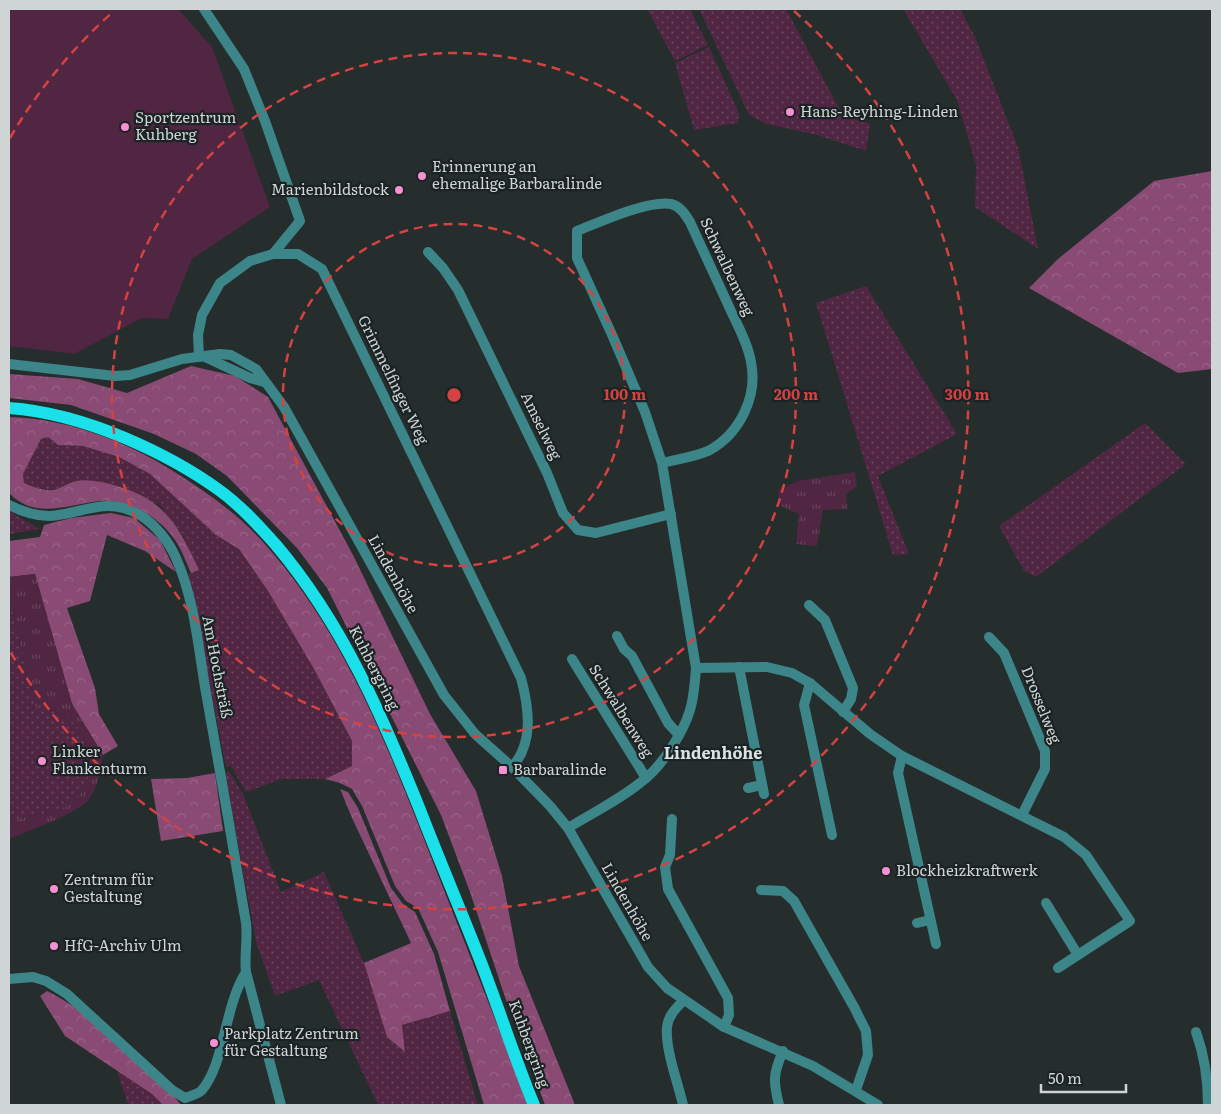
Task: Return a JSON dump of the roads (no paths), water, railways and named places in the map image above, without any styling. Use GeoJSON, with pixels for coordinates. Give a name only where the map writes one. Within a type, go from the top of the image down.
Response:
{"type":"FeatureCollection","features":[{"type":"Feature","properties":{"kind":"main road","name":"Kuhbergring"},"geometry":{"type":"LineString","coordinates":[[9,408],[55,414],[94,425],[160,454],[220,490],[260,527],[293,565],[325,610],[368,686],[401,762],[482,964],[534,1105]]}},
{"type":"Feature","properties":{"kind":"street"},"geometry":{"type":"LineString","coordinates":[[204,9],[244,69],[265,121],[300,221],[273,254]]}},
{"type":"Feature","properties":{"kind":"street","name":"Schwalbenweg"},"geometry":{"type":"LineString","coordinates":[[568,828],[646,778],[679,735],[690,711],[696,668],[662,463],[644,412],[613,337],[577,258],[576,237],[578,231],[624,213],[656,204],[671,204],[682,210],[690,222],[739,328],[752,363],[752,383],[749,404],[743,416],[726,439],[708,451],[662,463]]}},
{"type":"Feature","properties":{"kind":"street","name":"Amselweg"},"geometry":{"type":"LineString","coordinates":[[428,252],[443,268],[458,290],[564,512],[578,530],[596,534],[671,514]]}},
{"type":"Feature","properties":{"kind":"street","name":"Grimmelfinger Weg"},"geometry":{"type":"LineString","coordinates":[[202,357],[198,335],[202,315],[220,283],[250,261],[273,254],[298,254],[322,269],[363,349],[520,678],[526,699],[528,727],[526,748],[512,767]]}},
{"type":"Feature","properties":{"kind":"street","name":"Lindenhöhe"},"geometry":{"type":"LineString","coordinates":[[9,364],[115,376],[130,375],[168,362],[220,354],[231,355],[256,369],[284,407],[444,695],[475,734],[512,767],[550,806],[568,828],[612,909],[648,967],[666,988],[724,1027],[783,1051],[856,1090],[878,1105]]}},
{"type":"Feature","properties":{"kind":"street","name":"Am Hochsträß"},"geometry":{"type":"LineString","coordinates":[[9,505],[29,513],[48,516],[95,506],[116,506],[141,516],[156,528],[168,543],[176,559],[191,608],[221,769],[246,922],[248,942],[245,960],[246,972],[281,1105]]}},
{"type":"Feature","properties":{"kind":"street"},"geometry":{"type":"LineString","coordinates":[[809,605],[825,620],[852,688],[851,699],[844,712]]}},
{"type":"Feature","properties":{"kind":"street"},"geometry":{"type":"LineString","coordinates":[[617,636],[624,649],[632,656],[668,723],[679,735]]}},
{"type":"Feature","properties":{"kind":"street","name":"Drosselweg"},"geometry":{"type":"LineString","coordinates":[[989,637],[1004,653],[1045,751],[1045,769],[1022,815]]}},
{"type":"Feature","properties":{"kind":"street","name":"Schwalbenweg"},"geometry":{"type":"LineString","coordinates":[[572,659],[646,778]]}},
{"type":"Feature","properties":{"kind":"street"},"geometry":{"type":"LineString","coordinates":[[739,667],[763,789],[748,788]]}},
{"type":"Feature","properties":{"kind":"street"},"geometry":{"type":"LineString","coordinates":[[696,668],[778,668],[792,673],[810,683],[844,712],[902,756],[1064,837],[1086,855],[1130,921],[1058,968]]}},
{"type":"Feature","properties":{"kind":"street"},"geometry":{"type":"LineString","coordinates":[[810,683],[804,705],[823,816],[832,835]]}},
{"type":"Feature","properties":{"kind":"street"},"geometry":{"type":"LineString","coordinates":[[902,756],[898,773],[936,944]]}},
{"type":"Feature","properties":{"kind":"street"},"geometry":{"type":"LineString","coordinates":[[672,819],[670,855],[665,867],[668,889],[728,998],[730,1015],[724,1027]]}},
{"type":"Feature","properties":{"kind":"street"},"geometry":{"type":"LineString","coordinates":[[761,890],[783,890],[794,901],[866,1031],[868,1055],[856,1090]]}},
{"type":"Feature","properties":{"kind":"street"},"geometry":{"type":"LineString","coordinates":[[1046,903],[1078,955]]}},
{"type":"Feature","properties":{"kind":"street"},"geometry":{"type":"LineString","coordinates":[[917,923],[930,920]]}},
{"type":"Feature","properties":{"kind":"street","name":"Am Hochsträß"},"geometry":{"type":"LineString","coordinates":[[9,980],[33,977],[46,980],[67,994],[172,1090],[185,1098],[201,1091],[214,1072],[231,1002],[236,988],[246,972]]}},
{"type":"Feature","properties":{"kind":"street"},"geometry":{"type":"LineString","coordinates":[[683,1001],[671,1013],[667,1026],[683,1105]]}},
{"type":"Feature","properties":{"kind":"street"},"geometry":{"type":"LineString","coordinates":[[1196,1032],[1204,1056],[1208,1078],[1208,1105]]}},
{"type":"Feature","properties":{"kind":"street"},"geometry":{"type":"LineString","coordinates":[[779,1105],[774,1077],[783,1051]]}},
{"type":"Feature","properties":{"kind":"place","name":"Hans-Reyhing-Linden"},"geometry":{"type":"Point","coordinates":[790,112]}},
{"type":"Feature","properties":{"kind":"place","name":"Sportzentrum Kuhberg"},"geometry":{"type":"Point","coordinates":[125,127]}},
{"type":"Feature","properties":{"kind":"place","name":"Erinnerung an ehemalige Barbaralinde"},"geometry":{"type":"Point","coordinates":[422,176]}},
{"type":"Feature","properties":{"kind":"place","name":"Marienbildstock"},"geometry":{"type":"Point","coordinates":[399,190]}},
{"type":"Feature","properties":{"kind":"place","name":"Linker Flankenturm"},"geometry":{"type":"Point","coordinates":[42,761]}},
{"type":"Feature","properties":{"kind":"place","name":"Barbaralinde"},"geometry":{"type":"Point","coordinates":[503,770]}},
{"type":"Feature","properties":{"kind":"place","name":"Blockheizkraftwerk"},"geometry":{"type":"Point","coordinates":[886,871]}},
{"type":"Feature","properties":{"kind":"place","name":"Zentrum für Gestaltung"},"geometry":{"type":"Point","coordinates":[54,889]}},
{"type":"Feature","properties":{"kind":"place","name":"HfG-Archiv Ulm"},"geometry":{"type":"Point","coordinates":[54,946]}},
{"type":"Feature","properties":{"kind":"place","name":"Parkplatz Zentrum für Gestaltung"},"geometry":{"type":"Point","coordinates":[214,1043]}},
{"type":"Feature","properties":{"kind":"district","name":"Lindenhöhe"},"geometry":{"type":"Point","coordinates":[713,753]}}]}
